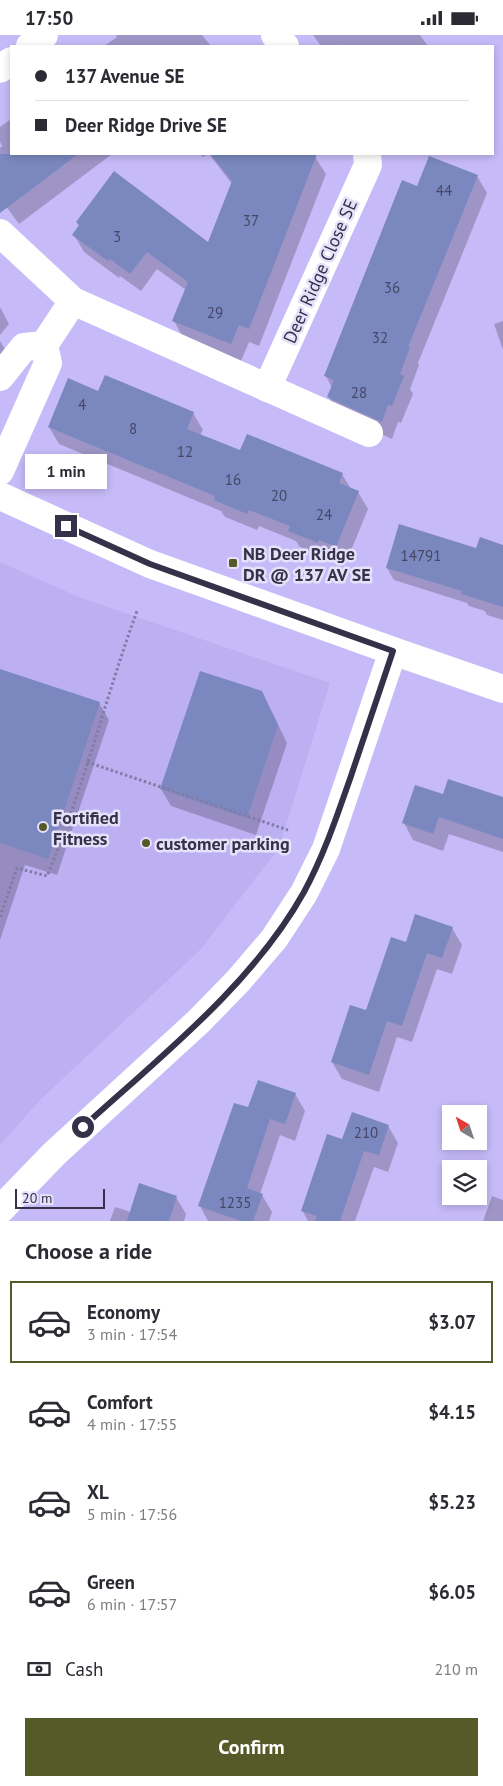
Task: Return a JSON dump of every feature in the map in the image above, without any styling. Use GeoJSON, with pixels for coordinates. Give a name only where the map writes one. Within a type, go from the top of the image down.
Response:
{"type":"FeatureCollection","features":[{"type":"Feature","properties":{"kind":"street"},"geometry":{"type":"LineString","coordinates":[[31,45],[44,35]]}},
{"type":"Feature","properties":{"kind":"street"},"geometry":{"type":"LineString","coordinates":[[276,35],[284,45]]}},
{"type":"Feature","properties":{"kind":"street","name":"Deer Ridge Close SE"},"geometry":{"type":"LineString","coordinates":[[267,388],[368,165],[367,155]]}},
{"type":"Feature","properties":{"kind":"street"},"geometry":{"type":"LineString","coordinates":[[0,233],[73,301],[370,433]]}},
{"type":"Feature","properties":{"kind":"street"},"geometry":{"type":"LineString","coordinates":[[0,471],[48,363],[44,345],[73,301]]}},
{"type":"Feature","properties":{"kind":"street"},"geometry":{"type":"LineString","coordinates":[[0,377],[24,347],[44,345]]}},
{"type":"Feature","properties":{"kind":"street"},"geometry":{"type":"LineString","coordinates":[[0,496],[150,564],[503,689]]}},
{"type":"Feature","properties":{"kind":"street"},"geometry":{"type":"LineString","coordinates":[[0,1210],[54,1154],[198,1022],[238,981],[274,939],[304,893],[326,849],[393,651]]}},
{"type":"Feature","properties":{"kind":"path"},"geometry":{"type":"LineString","coordinates":[[0,917],[17,868],[47,876],[63,839],[136,611]]}},
{"type":"Feature","properties":{"kind":"path"},"geometry":{"type":"LineString","coordinates":[[87,762],[288,830]]}},
{"type":"Feature","properties":{"kind":"shaded area"},"geometry":{"type":"Polygon","coordinates":[[[0,562],[81,598],[330,683],[279,848],[200,950],[40,1100],[0,1145],[0,562]]]}},
{"type":"Feature","properties":{"kind":"building"},"geometry":{"type":"Polygon","coordinates":[[[0,154],[77,155],[0,213],[0,154]]]}},
{"type":"Feature","properties":{"kind":"building"},"geometry":{"type":"Polygon","coordinates":[[[211,155],[317,155],[249,329],[239,325],[231,344],[172,321],[188,282],[147,252],[130,274],[72,235],[79,225],[76,222],[114,171],[208,242],[232,181],[211,155]]]}},
{"type":"Feature","properties":{"kind":"building"},"geometry":{"type":"Polygon","coordinates":[[[429,156],[478,175],[408,347],[410,347],[400,374],[404,376],[392,406],[388,405],[382,422],[327,397],[334,380],[324,376],[402,180],[417,186],[429,156]]]}},
{"type":"Feature","properties":{"kind":"building"},"geometry":{"type":"Polygon","coordinates":[[[105,375],[194,412],[187,429],[240,450],[247,434],[343,473],[339,483],[359,491],[336,547],[319,540],[318,543],[288,531],[290,526],[249,510],[247,514],[214,500],[215,496],[48,427],[68,378],[98,391],[105,375]]]}},
{"type":"Feature","properties":{"kind":"building"},"geometry":{"type":"Polygon","coordinates":[[[399,524],[476,548],[480,537],[503,545],[503,607],[461,594],[462,591],[386,568],[399,524]]]}},
{"type":"Feature","properties":{"kind":"building"},"geometry":{"type":"Polygon","coordinates":[[[0,669],[100,702],[48,859],[0,843],[0,669]]]}},
{"type":"Feature","properties":{"kind":"building"},"geometry":{"type":"Polygon","coordinates":[[[200,671],[262,691],[278,725],[247,818],[160,789],[200,671]]]}},
{"type":"Feature","properties":{"kind":"building"},"geometry":{"type":"Polygon","coordinates":[[[448,779],[503,797],[503,839],[439,817],[433,834],[402,823],[415,785],[443,794],[448,779]]]}},
{"type":"Feature","properties":{"kind":"building"},"geometry":{"type":"Polygon","coordinates":[[[415,914],[453,927],[442,958],[427,953],[402,1026],[387,1021],[369,1075],[331,1062],[350,1005],[366,1010],[391,937],[406,942],[415,914]]]}},
{"type":"Feature","properties":{"kind":"building"},"geometry":{"type":"Polygon","coordinates":[[[258,1080],[296,1093],[285,1124],[270,1119],[247,1188],[263,1194],[253,1221],[241,1221],[198,1206],[234,1103],[248,1107],[258,1080]]]}},
{"type":"Feature","properties":{"kind":"building"},"geometry":{"type":"Polygon","coordinates":[[[352,1112],[389,1125],[379,1155],[364,1151],[340,1221],[315,1221],[317,1216],[301,1211],[327,1134],[342,1139],[352,1112]]]}},
{"type":"Feature","properties":{"kind":"building"},"geometry":{"type":"Polygon","coordinates":[[[139,1183],[177,1196],[169,1221],[127,1221],[139,1183]]]}},
{"type":"Feature","properties":{"kind":"place","name":"NB Deer Ridge DR @ 137 AV SE"},"geometry":{"type":"Point","coordinates":[233,563]}},
{"type":"Feature","properties":{"kind":"place","name":"Fortified Fitness"},"geometry":{"type":"Point","coordinates":[43,827]}},
{"type":"Feature","properties":{"kind":"place","name":"customer parking"},"geometry":{"type":"Point","coordinates":[146,843]}},
{"type":"Feature","properties":{"kind":"route"},"geometry":{"type":"LineString","coordinates":[[66,526],[150,564],[393,651],[326,849],[304,893],[274,939],[238,981],[198,1022],[83,1127]]}}]}
